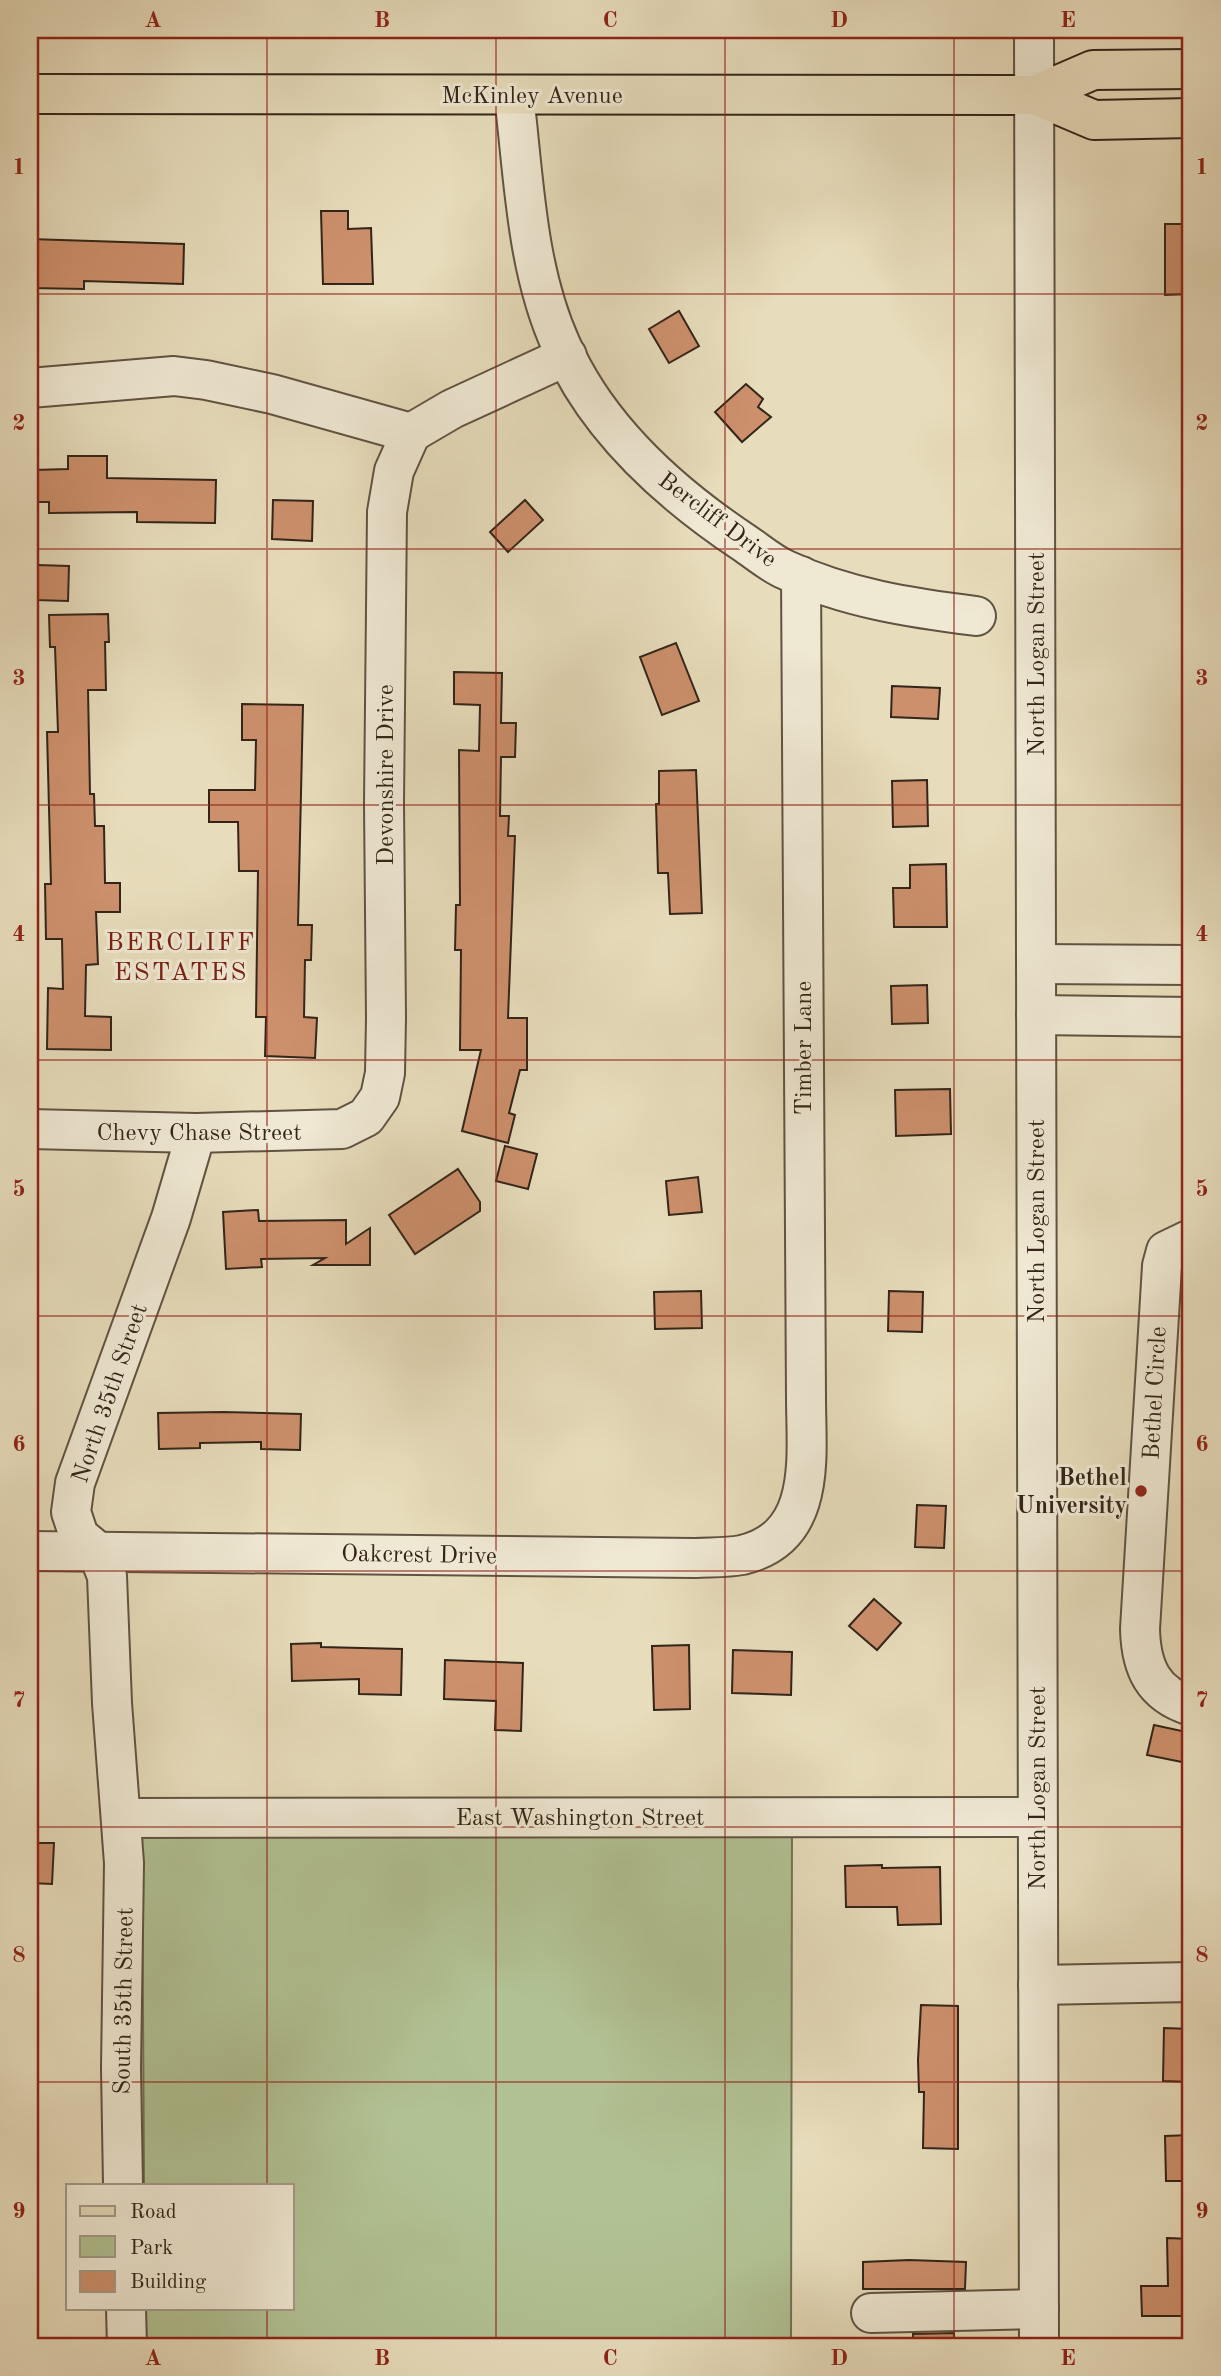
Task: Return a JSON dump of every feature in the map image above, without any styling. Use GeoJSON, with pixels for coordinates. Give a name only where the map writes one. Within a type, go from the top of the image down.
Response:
{"type":"FeatureCollection","features":[{"type":"Feature","properties":{"kind":"main road"},"geometry":{"type":"LineString","coordinates":[[1035,95],[1093,70],[1191,69]]}},
{"type":"Feature","properties":{"kind":"main road","name":"McKinley Avenue"},"geometry":{"type":"LineString","coordinates":[[30,94],[1035,95]]}},
{"type":"Feature","properties":{"kind":"main road"},"geometry":{"type":"LineString","coordinates":[[1035,95],[1094,120],[1191,118]]}},
{"type":"Feature","properties":{"kind":"street","name":"North Logan Street"},"geometry":{"type":"LineString","coordinates":[[1034,30],[1038,2328]]}},
{"type":"Feature","properties":{"kind":"street","name":"Bercliff Drive"},"geometry":{"type":"LineString","coordinates":[[514,96],[529,229],[543,291],[567,356],[593,400],[627,443],[668,485],[724,530],[784,570],[841,592],[922,609],[976,616]]}},
{"type":"Feature","properties":{"kind":"street"},"geometry":{"type":"LineString","coordinates":[[30,388],[174,376],[272,394],[411,433],[452,410],[567,356]]}},
{"type":"Feature","properties":{"kind":"street","name":"Devonshire Drive"},"geometry":{"type":"LineString","coordinates":[[366,1117],[380,1097],[385,1073],[387,512],[394,471],[411,433]]}},
{"type":"Feature","properties":{"kind":"street","name":"Timber Lane"},"geometry":{"type":"LineString","coordinates":[[796,1518],[806,1467],[801,576]]}},
{"type":"Feature","properties":{"kind":"street"},"geometry":{"type":"LineString","coordinates":[[1036,964],[1191,965]]}},
{"type":"Feature","properties":{"kind":"street"},"geometry":{"type":"LineString","coordinates":[[1036,1015],[1191,1017]]}},
{"type":"Feature","properties":{"kind":"street","name":"Chevy Chase Street"},"geometry":{"type":"LineString","coordinates":[[30,1129],[196,1133],[342,1129],[366,1117]]}},
{"type":"Feature","properties":{"kind":"street","name":"North 35th Street"},"geometry":{"type":"LineString","coordinates":[[122,1818],[112,1703],[107,1576],[97,1551],[79,1536],[71,1512],[75,1483],[171,1218],[196,1133]]}},
{"type":"Feature","properties":{"kind":"street","name":"Bethel Circle"},"geometry":{"type":"LineString","coordinates":[[1191,1238],[1166,1251],[1162,1266],[1140,1652],[1161,1692],[1191,1706]]}},
{"type":"Feature","properties":{"kind":"street","name":"Oakcrest Drive"},"geometry":{"type":"LineString","coordinates":[[30,1551],[694,1558],[743,1555],[777,1539],[796,1518]]}},
{"type":"Feature","properties":{"kind":"street","name":"East Washington Street"},"geometry":{"type":"LineString","coordinates":[[122,1818],[1037,1817]]}},
{"type":"Feature","properties":{"kind":"street","name":"South 35th Street"},"geometry":{"type":"LineString","coordinates":[[122,1818],[123,2184]]}},
{"type":"Feature","properties":{"kind":"street"},"geometry":{"type":"LineString","coordinates":[[1038,1985],[1191,1982]]}},
{"type":"Feature","properties":{"kind":"street"},"geometry":{"type":"LineString","coordinates":[[126,2310],[127,2346]]}},
{"type":"Feature","properties":{"kind":"street"},"geometry":{"type":"LineString","coordinates":[[872,2313],[1038,2328]]}},
{"type":"Feature","properties":{"kind":"green space"},"geometry":{"type":"Polygon","coordinates":[[[792,1821],[791,2346],[145,2346],[144,2310],[294,2310],[294,2184],[144,2184],[142,1825],[792,1821]]]}},
{"type":"Feature","properties":{"kind":"building"},"geometry":{"type":"Polygon","coordinates":[[[321,211],[348,211],[348,229],[371,228],[373,284],[323,284],[321,211]]]}},
{"type":"Feature","properties":{"kind":"building"},"geometry":{"type":"Polygon","coordinates":[[[1165,224],[1191,224],[1191,294],[1165,295],[1165,224]]]}},
{"type":"Feature","properties":{"kind":"building"},"geometry":{"type":"Polygon","coordinates":[[[30,239],[184,244],[183,284],[84,281],[84,289],[30,288],[30,239]]]}},
{"type":"Feature","properties":{"kind":"building"},"geometry":{"type":"Polygon","coordinates":[[[679,311],[699,346],[669,363],[649,329],[679,311]]]}},
{"type":"Feature","properties":{"kind":"building"},"geometry":{"type":"Polygon","coordinates":[[[746,384],[763,399],[758,407],[771,417],[742,442],[715,412],[746,384]]]}},
{"type":"Feature","properties":{"kind":"building"},"geometry":{"type":"Polygon","coordinates":[[[68,456],[107,456],[107,478],[216,480],[215,523],[137,522],[137,512],[49,513],[49,502],[34,502],[34,470],[68,469],[68,456]]]}},
{"type":"Feature","properties":{"kind":"building"},"geometry":{"type":"Polygon","coordinates":[[[273,500],[313,501],[312,541],[272,539],[273,500]]]}},
{"type":"Feature","properties":{"kind":"building"},"geometry":{"type":"Polygon","coordinates":[[[525,500],[543,520],[508,552],[490,532],[525,500]]]}},
{"type":"Feature","properties":{"kind":"building"},"geometry":{"type":"Polygon","coordinates":[[[37,565],[69,566],[68,601],[36,600],[37,565]]]}},
{"type":"Feature","properties":{"kind":"building"},"geometry":{"type":"Polygon","coordinates":[[[108,614],[109,642],[105,642],[106,690],[88,690],[90,794],[94,794],[95,826],[104,826],[105,883],[120,883],[120,912],[96,912],[98,964],[86,965],[85,1016],[111,1017],[111,1050],[47,1049],[48,988],[63,989],[62,939],[46,939],[45,884],[51,884],[47,732],[58,732],[55,647],[50,647],[49,615],[108,614]]]}},
{"type":"Feature","properties":{"kind":"building"},"geometry":{"type":"Polygon","coordinates":[[[676,643],[699,701],[662,715],[640,657],[676,643]]]}},
{"type":"Feature","properties":{"kind":"building"},"geometry":{"type":"Polygon","coordinates":[[[454,672],[502,673],[501,723],[516,723],[515,757],[501,757],[500,816],[509,816],[508,836],[515,836],[508,1018],[527,1018],[527,1070],[520,1070],[509,1113],[515,1115],[508,1143],[462,1131],[481,1050],[460,1050],[461,950],[455,950],[456,905],[460,905],[459,750],[479,751],[480,705],[454,704],[454,672]]]}},
{"type":"Feature","properties":{"kind":"building"},"geometry":{"type":"Polygon","coordinates":[[[892,686],[940,688],[938,719],[891,717],[892,686]]]}},
{"type":"Feature","properties":{"kind":"building"},"geometry":{"type":"Polygon","coordinates":[[[242,704],[303,705],[298,925],[312,925],[311,960],[305,960],[304,1017],[317,1018],[315,1058],[265,1056],[266,1017],[256,1017],[258,871],[239,871],[238,822],[209,822],[209,790],[255,790],[256,740],[242,740],[242,704]]]}},
{"type":"Feature","properties":{"kind":"building"},"geometry":{"type":"Polygon","coordinates":[[[696,770],[702,913],[670,914],[668,873],[658,873],[656,804],[659,804],[659,771],[696,770]]]}},
{"type":"Feature","properties":{"kind":"building"},"geometry":{"type":"Polygon","coordinates":[[[927,780],[928,826],[893,827],[892,781],[927,780]]]}},
{"type":"Feature","properties":{"kind":"building"},"geometry":{"type":"Polygon","coordinates":[[[946,864],[947,927],[894,927],[893,888],[910,888],[910,865],[946,864]]]}},
{"type":"Feature","properties":{"kind":"building"},"geometry":{"type":"Polygon","coordinates":[[[927,985],[928,1023],[892,1024],[891,986],[927,985]]]}},
{"type":"Feature","properties":{"kind":"building"},"geometry":{"type":"Polygon","coordinates":[[[950,1089],[951,1134],[896,1136],[895,1090],[950,1089]]]}},
{"type":"Feature","properties":{"kind":"building"},"geometry":{"type":"Polygon","coordinates":[[[505,1146],[537,1154],[528,1189],[496,1181],[505,1146]]]}},
{"type":"Feature","properties":{"kind":"building"},"geometry":{"type":"Polygon","coordinates":[[[458,1169],[480,1202],[480,1211],[415,1254],[389,1215],[458,1169]]]}},
{"type":"Feature","properties":{"kind":"building"},"geometry":{"type":"Polygon","coordinates":[[[698,1177],[702,1212],[669,1215],[666,1181],[698,1177]]]}},
{"type":"Feature","properties":{"kind":"building"},"geometry":{"type":"Polygon","coordinates":[[[258,1210],[259,1221],[346,1220],[346,1244],[370,1228],[370,1265],[313,1265],[325,1258],[261,1259],[262,1267],[226,1269],[223,1212],[258,1210]]]}},
{"type":"Feature","properties":{"kind":"building"},"geometry":{"type":"Polygon","coordinates":[[[701,1291],[702,1328],[655,1329],[654,1292],[701,1291]]]}},
{"type":"Feature","properties":{"kind":"building"},"geometry":{"type":"Polygon","coordinates":[[[889,1291],[923,1292],[922,1332],[888,1331],[889,1291]]]}},
{"type":"Feature","properties":{"kind":"building"},"geometry":{"type":"Polygon","coordinates":[[[158,1413],[301,1414],[300,1450],[261,1449],[261,1442],[200,1443],[200,1448],[159,1449],[158,1413]]]}},
{"type":"Feature","properties":{"kind":"building"},"geometry":{"type":"Polygon","coordinates":[[[917,1505],[946,1506],[944,1548],[915,1547],[917,1505]]]}},
{"type":"Feature","properties":{"kind":"building"},"geometry":{"type":"Polygon","coordinates":[[[874,1599],[901,1623],[877,1650],[849,1626],[874,1599]]]}},
{"type":"Feature","properties":{"kind":"building"},"geometry":{"type":"Polygon","coordinates":[[[321,1643],[321,1647],[402,1649],[401,1695],[359,1694],[359,1679],[292,1681],[291,1644],[321,1643]]]}},
{"type":"Feature","properties":{"kind":"building"},"geometry":{"type":"Polygon","coordinates":[[[689,1645],[690,1709],[654,1710],[652,1646],[689,1645]]]}},
{"type":"Feature","properties":{"kind":"building"},"geometry":{"type":"Polygon","coordinates":[[[733,1650],[792,1652],[791,1695],[732,1693],[733,1650]]]}},
{"type":"Feature","properties":{"kind":"building"},"geometry":{"type":"Polygon","coordinates":[[[445,1660],[523,1663],[521,1731],[495,1730],[496,1701],[444,1699],[445,1660]]]}},
{"type":"Feature","properties":{"kind":"building"},"geometry":{"type":"Polygon","coordinates":[[[1154,1725],[1191,1733],[1187,1763],[1147,1755],[1154,1725]]]}},
{"type":"Feature","properties":{"kind":"building"},"geometry":{"type":"Polygon","coordinates":[[[30,1843],[54,1843],[52,1884],[30,1883],[30,1843]]]}},
{"type":"Feature","properties":{"kind":"building"},"geometry":{"type":"Polygon","coordinates":[[[882,1865],[882,1868],[940,1867],[941,1924],[898,1925],[897,1907],[846,1907],[845,1866],[882,1865]]]}},
{"type":"Feature","properties":{"kind":"building"},"geometry":{"type":"Polygon","coordinates":[[[921,2005],[958,2006],[958,2149],[923,2148],[924,2092],[919,2092],[918,2060],[921,2005]]]}},
{"type":"Feature","properties":{"kind":"building"},"geometry":{"type":"Polygon","coordinates":[[[1164,2028],[1191,2029],[1191,2082],[1163,2081],[1164,2028]]]}},
{"type":"Feature","properties":{"kind":"building"},"geometry":{"type":"Polygon","coordinates":[[[1191,2135],[1191,2181],[1166,2181],[1165,2136],[1191,2135]]]}},
{"type":"Feature","properties":{"kind":"building"},"geometry":{"type":"Polygon","coordinates":[[[1167,2238],[1191,2239],[1191,2316],[1142,2316],[1141,2286],[1168,2286],[1167,2238]]]}},
{"type":"Feature","properties":{"kind":"building"},"geometry":{"type":"Polygon","coordinates":[[[863,2262],[966,2262],[965,2289],[863,2289],[863,2262]]]}},
{"type":"Feature","properties":{"kind":"building"},"geometry":{"type":"Polygon","coordinates":[[[954,2333],[954,2346],[913,2346],[913,2334],[954,2333]]]}},
{"type":"Feature","properties":{"kind":"place","name":"Bethel University"},"geometry":{"type":"Point","coordinates":[1141,1491]}},
{"type":"Feature","properties":{"kind":"district","name":"BERCLIFF ESTATES"},"geometry":{"type":"Point","coordinates":[181,956]}}]}
